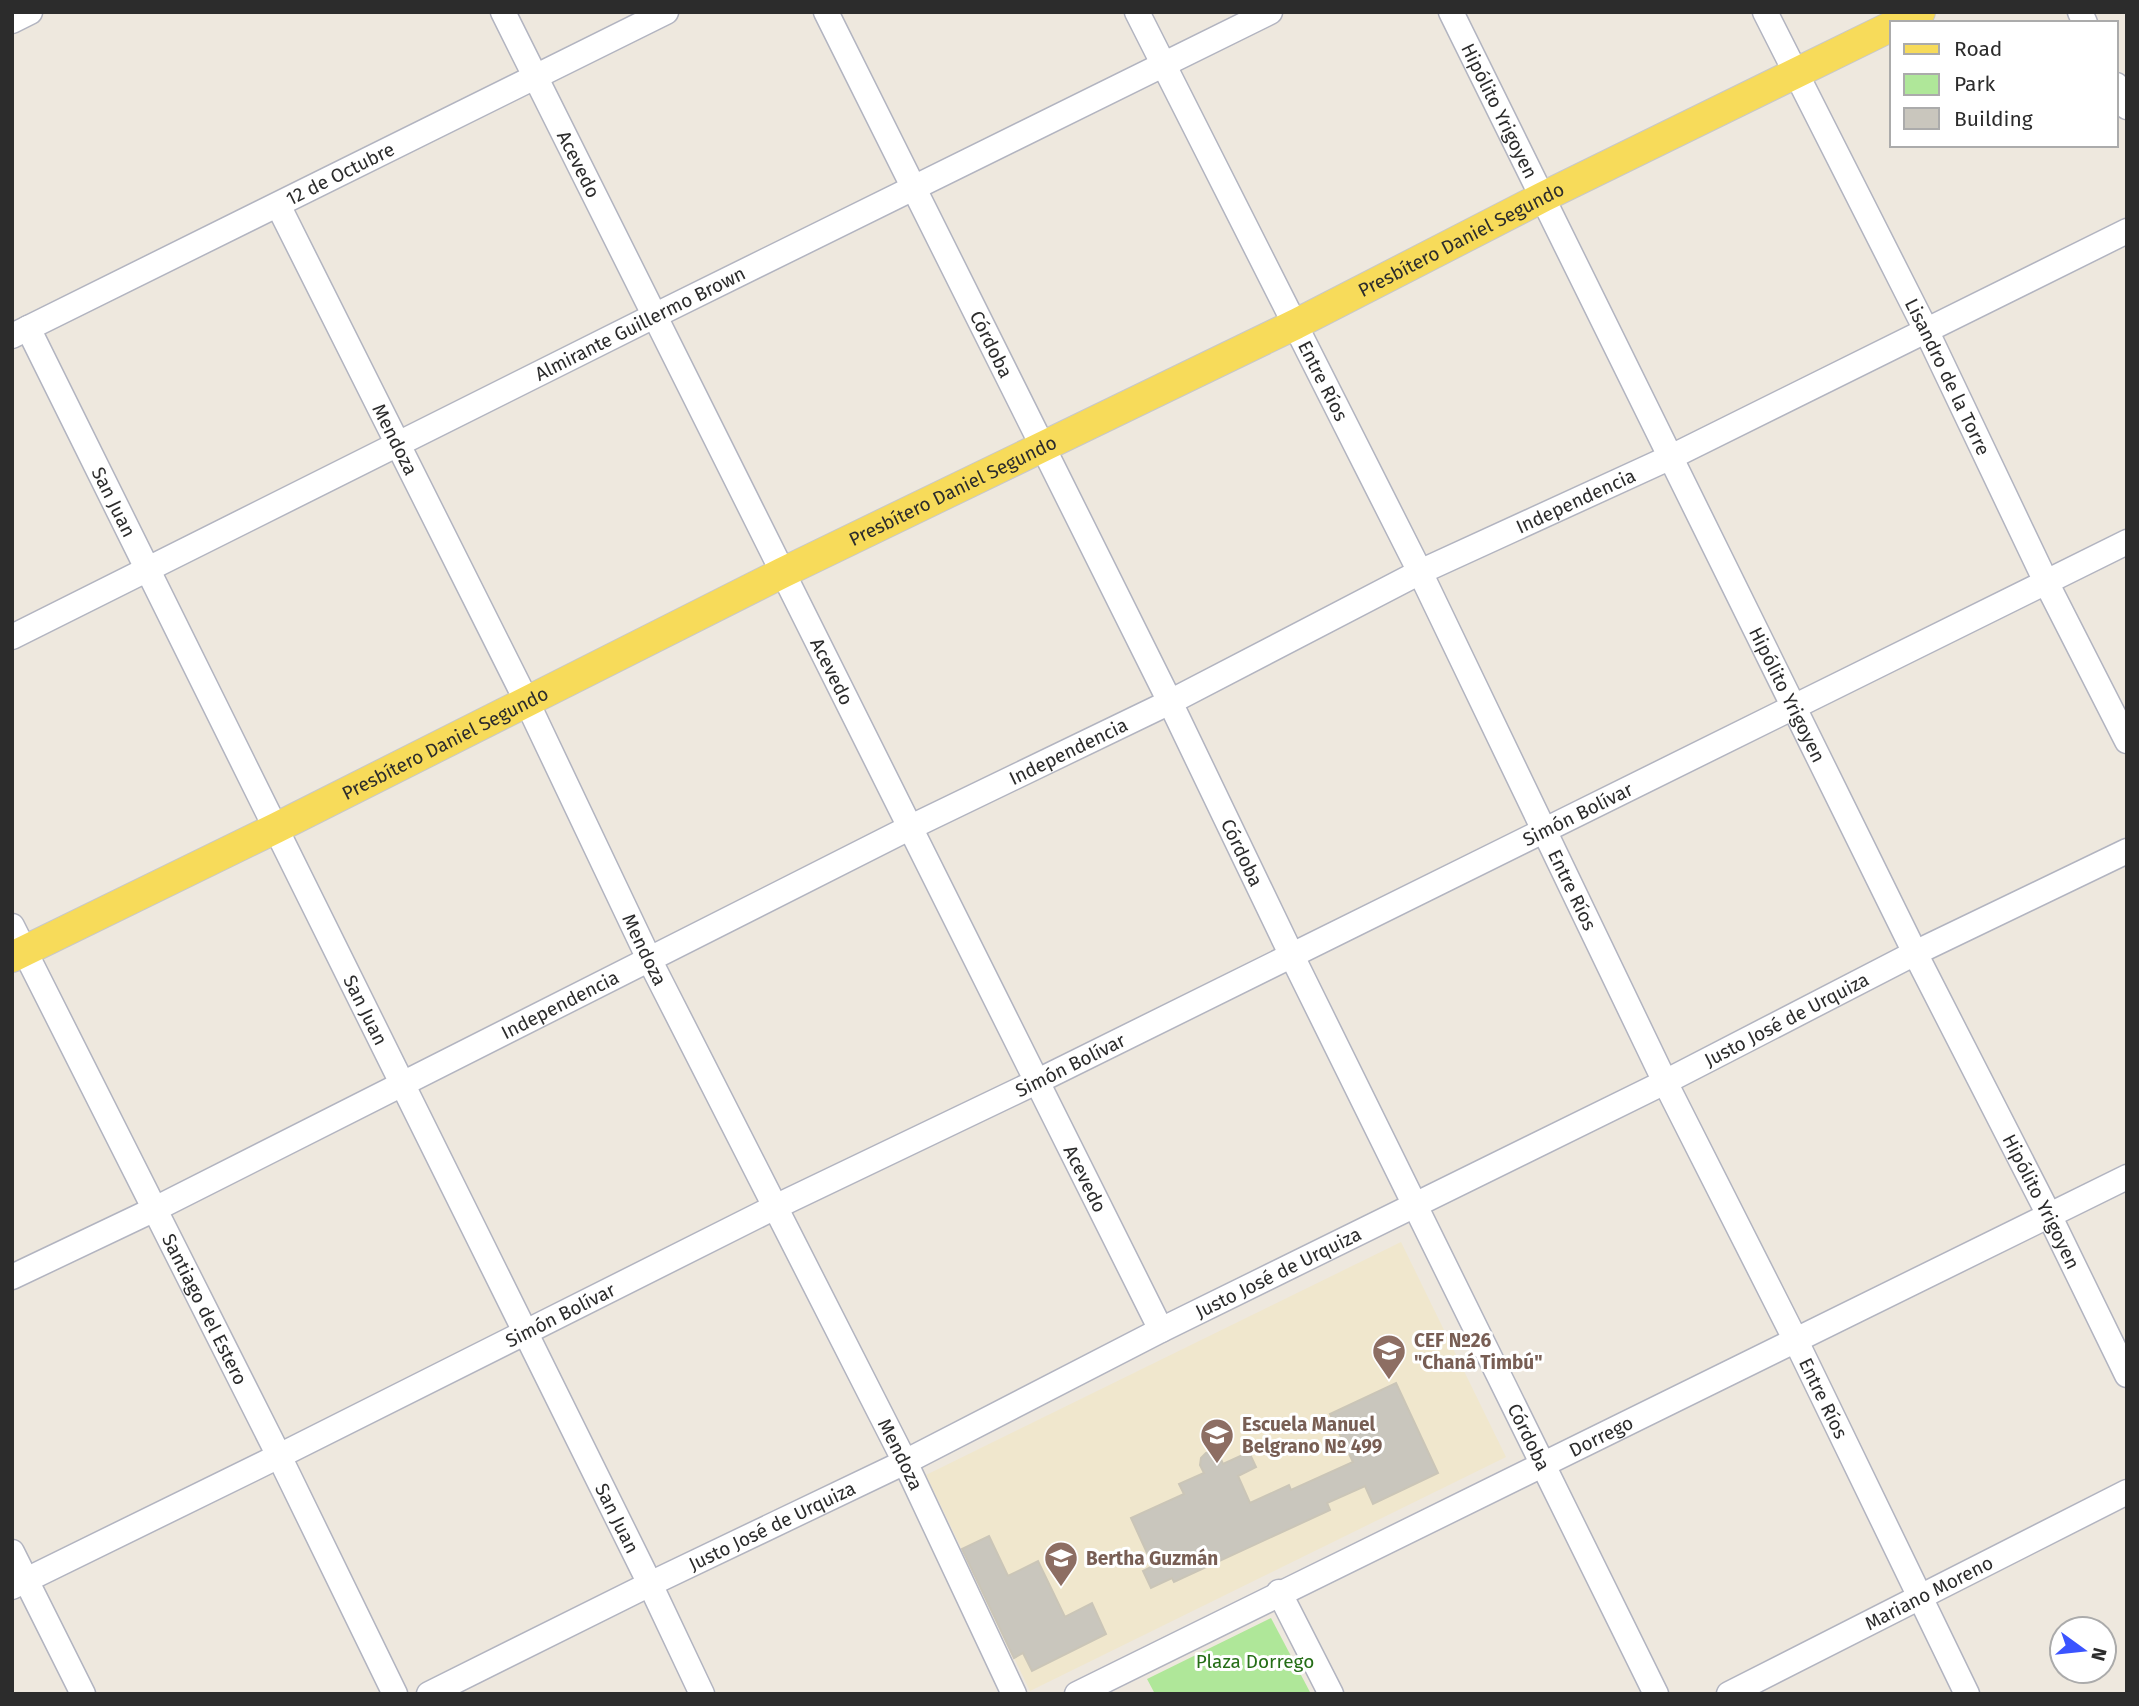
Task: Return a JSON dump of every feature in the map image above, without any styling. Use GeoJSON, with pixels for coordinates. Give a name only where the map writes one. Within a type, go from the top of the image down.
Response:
{"type":"FeatureCollection","features":[{"type":"Feature","properties":{"kind":"main road"},"geometry":{"type":"LineString","coordinates":[[1903,21],[1920,12]]}},
{"type":"Feature","properties":{"kind":"main road","name":"Presbítero Daniel Segundo"},"geometry":{"type":"LineString","coordinates":[[16,944],[276,828],[526,700],[1296,324],[1543,197],[1890,27]]}},
{"type":"Feature","properties":{"kind":"street"},"geometry":{"type":"LineString","coordinates":[[12,21],[30,12]]}},
{"type":"Feature","properties":{"kind":"street","name":"Acevedo"},"geometry":{"type":"LineString","coordinates":[[503,12],[1161,1330]]}},
{"type":"Feature","properties":{"kind":"street","name":"12 de Octubre"},"geometry":{"type":"LineString","coordinates":[[20,332],[666,12]]}},
{"type":"Feature","properties":{"kind":"street","name":"Córdoba"},"geometry":{"type":"LineString","coordinates":[[826,12],[1170,702],[1292,956],[1656,1694]]}},
{"type":"Feature","properties":{"kind":"street","name":"Entre Ríos"},"geometry":{"type":"LineString","coordinates":[[1137,12],[1420,572],[1665,1082],[1795,1339],[1968,1694]]}},
{"type":"Feature","properties":{"kind":"street","name":"Almirante Guillermo Brown"},"geometry":{"type":"LineString","coordinates":[[12,637],[1270,12]]}},
{"type":"Feature","properties":{"kind":"street","name":"Hipólito Yrigoyen"},"geometry":{"type":"LineString","coordinates":[[1451,12],[1915,953],[2127,1375]]}},
{"type":"Feature","properties":{"kind":"street","name":"Lisandro de la Torre"},"geometry":{"type":"LineString","coordinates":[[1765,12],[1926,330],[2046,582],[2127,741]]}},
{"type":"Feature","properties":{"kind":"street"},"geometry":{"type":"LineString","coordinates":[[2118,89],[2127,107]]}},
{"type":"Feature","properties":{"kind":"street","name":"Mendoza"},"geometry":{"type":"LineString","coordinates":[[278,205],[526,700],[649,959],[905,1462],[1014,1694]]}},
{"type":"Feature","properties":{"kind":"street","name":"Independencia"},"geometry":{"type":"LineString","coordinates":[[12,1277],[155,1209],[909,828],[1170,702],[1420,572],[1671,457],[2127,231]]}},
{"type":"Feature","properties":{"kind":"street","name":"San Juan"},"geometry":{"type":"LineString","coordinates":[[20,332],[147,569],[702,1694]]}},
{"type":"Feature","properties":{"kind":"street","name":"Simón Bolívar"},"geometry":{"type":"LineString","coordinates":[[19,1583],[2127,542]]}},
{"type":"Feature","properties":{"kind":"street","name":"Justo José de Urquiza"},"geometry":{"type":"LineString","coordinates":[[429,1694],[905,1462],[1161,1330],[1665,1082],[1915,953],[2127,850]]}},
{"type":"Feature","properties":{"kind":"street","name":"Santiago del Estero"},"geometry":{"type":"LineString","coordinates":[[16,944],[155,1209],[395,1694]]}},
{"type":"Feature","properties":{"kind":"street","name":"Dorrego"},"geometry":{"type":"LineString","coordinates":[[1077,1694],[1279,1592],[2127,1177]]}},
{"type":"Feature","properties":{"kind":"street","name":"Mariano Moreno"},"geometry":{"type":"LineString","coordinates":[[1729,1694],[2127,1492]]}},
{"type":"Feature","properties":{"kind":"street"},"geometry":{"type":"LineString","coordinates":[[12,1552],[19,1583],[83,1694]]}},
{"type":"Feature","properties":{"kind":"street"},"geometry":{"type":"LineString","coordinates":[[1279,1592],[1331,1694]]}},
{"type":"Feature","properties":{"kind":"shaded area"},"geometry":{"type":"Polygon","coordinates":[[[1401,1242],[1506,1457],[1030,1691],[926,1475],[1401,1242]]]}},
{"type":"Feature","properties":{"kind":"green space","name":"Plaza Dorrego"},"geometry":{"type":"Polygon","coordinates":[[[1271,1618],[1311,1694],[1155,1694],[1147,1679],[1271,1618]]]}},
{"type":"Feature","properties":{"kind":"building"},"geometry":{"type":"Polygon","coordinates":[[[1396,1383],[1438,1473],[1373,1504],[1365,1486],[1327,1503],[1330,1510],[1174,1582],[1172,1578],[1151,1588],[1143,1571],[1153,1566],[1131,1518],[1184,1494],[1179,1484],[1204,1473],[1200,1465],[1201,1458],[1206,1453],[1219,1454],[1223,1464],[1249,1452],[1256,1467],[1238,1476],[1250,1503],[1289,1485],[1291,1490],[1353,1462],[1330,1414],[1396,1383]]]}},
{"type":"Feature","properties":{"kind":"building"},"geometry":{"type":"Polygon","coordinates":[[[989,1536],[1008,1576],[1038,1561],[1065,1617],[1092,1603],[1106,1634],[1032,1671],[1023,1653],[1014,1658],[962,1549],[989,1536]]]}},
{"type":"Feature","properties":{"kind":"place","name":"CEF Nº26 \"Chaná Timbú\""},"geometry":{"type":"Point","coordinates":[1389,1381]}},
{"type":"Feature","properties":{"kind":"place","name":"Escuela Manuel Belgrano Nº 499"},"geometry":{"type":"Point","coordinates":[1217,1465]}},
{"type":"Feature","properties":{"kind":"place","name":"Bertha Guzmán"},"geometry":{"type":"Point","coordinates":[1061,1588]}}]}
